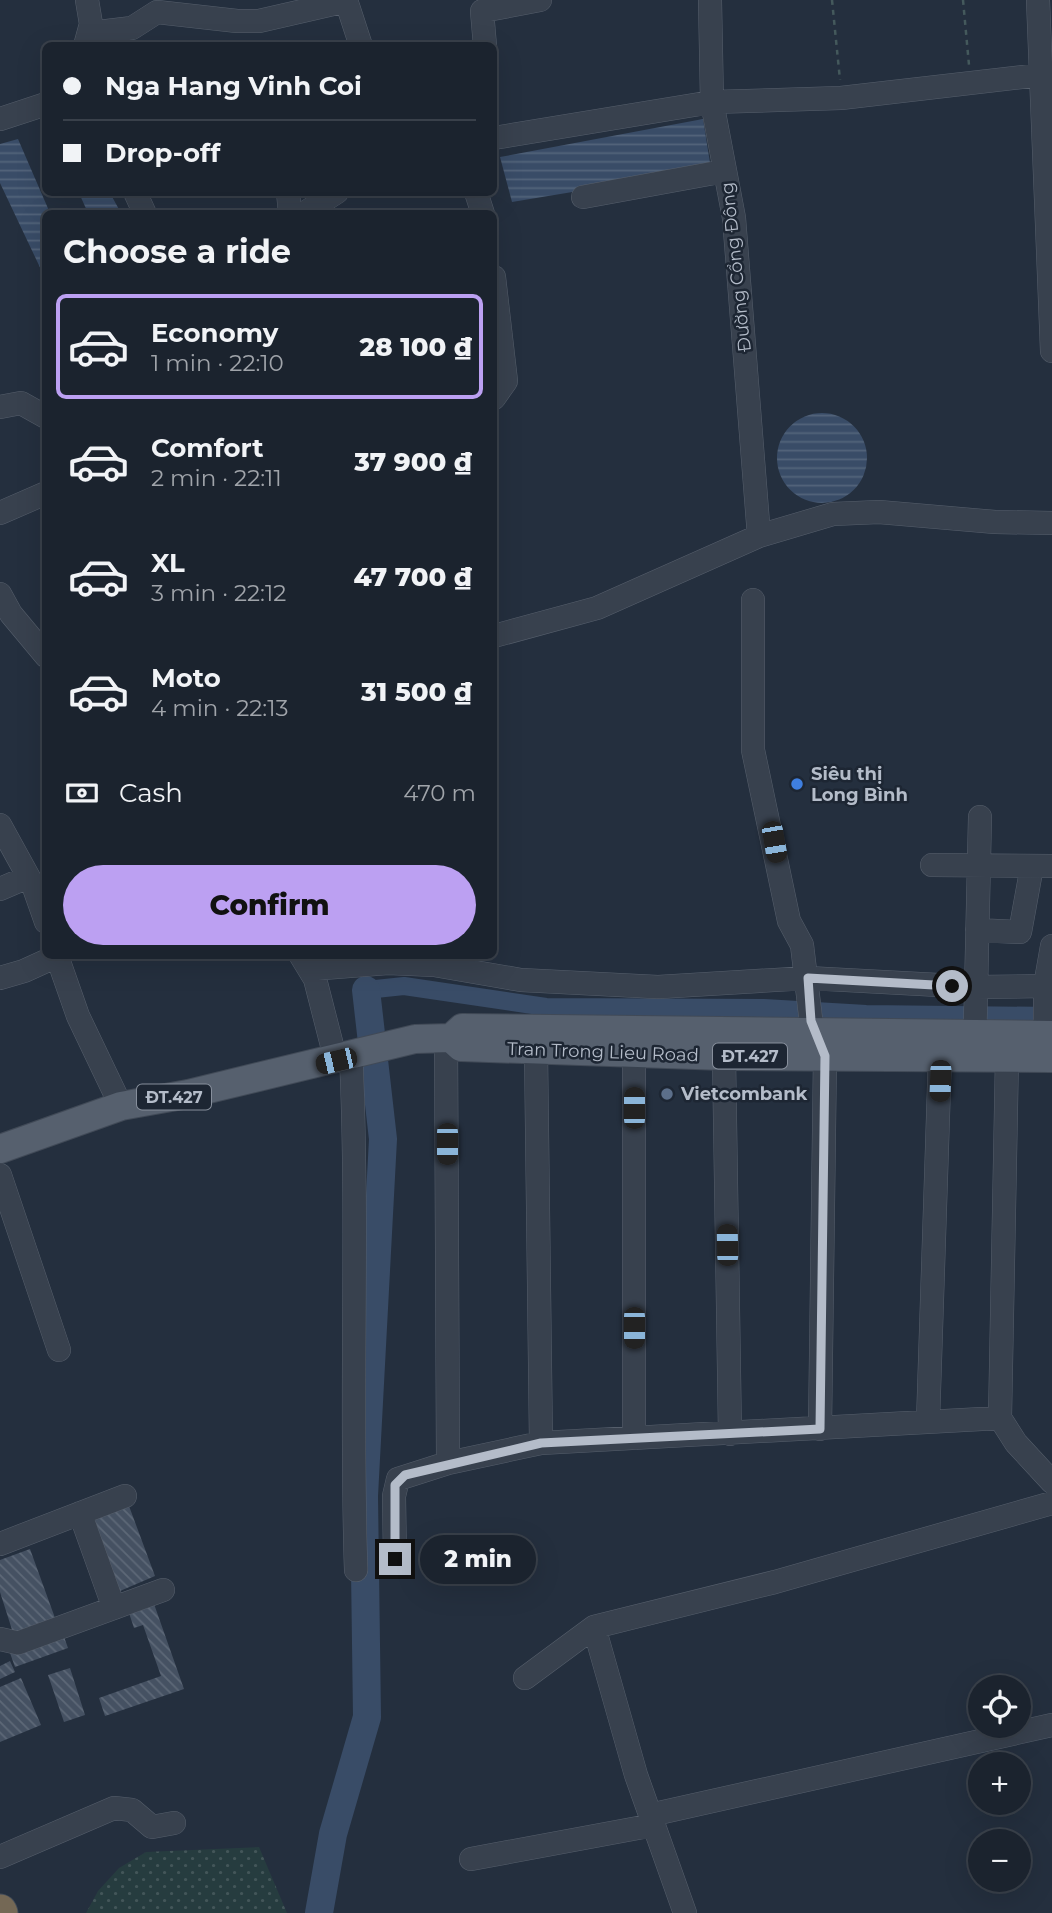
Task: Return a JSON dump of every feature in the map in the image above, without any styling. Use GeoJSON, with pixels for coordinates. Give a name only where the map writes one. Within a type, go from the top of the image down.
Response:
{"type":"FeatureCollection","features":[{"type":"Feature","properties":{"kind":"main road","name":"Tran Trong Lieu Road"},"geometry":{"type":"LineString","coordinates":[[449,1038],[461,1047],[724,1056],[817,1037],[975,1013],[1050,1042]]}},
{"type":"Feature","properties":{"kind":"main road","name":"Tran Trong Lieu Road"},"geometry":{"type":"LineString","coordinates":[[1,1153],[121,1106],[188,1094],[415,1040],[449,1038],[462,1028],[817,1037],[940,1055],[1007,1056],[1050,1042]]}},
{"type":"Feature","properties":{"kind":"street"},"geometry":{"type":"LineString","coordinates":[[86,0],[87,39],[132,28],[156,12],[237,21],[259,20],[351,1],[360,42]]}},
{"type":"Feature","properties":{"kind":"street"},"geometry":{"type":"LineString","coordinates":[[485,42],[482,11],[540,0]]}},
{"type":"Feature","properties":{"kind":"street","name":"Đường Cổng Đông"},"geometry":{"type":"LineString","coordinates":[[710,0],[712,102],[734,218],[759,536]]}},
{"type":"Feature","properties":{"kind":"street"},"geometry":{"type":"LineString","coordinates":[[1038,0],[1052,351]]}},
{"type":"Feature","properties":{"kind":"street"},"geometry":{"type":"LineString","coordinates":[[497,138],[712,102],[841,98],[1040,75]]}},
{"type":"Feature","properties":{"kind":"street"},"geometry":{"type":"LineString","coordinates":[[0,119],[42,105]]}},
{"type":"Feature","properties":{"kind":"street"},"geometry":{"type":"LineString","coordinates":[[583,197],[725,171]]}},
{"type":"Feature","properties":{"kind":"street"},"geometry":{"type":"LineString","coordinates":[[309,210],[331,196]]}},
{"type":"Feature","properties":{"kind":"street"},"geometry":{"type":"LineString","coordinates":[[497,303],[506,381],[497,394]]}},
{"type":"Feature","properties":{"kind":"street"},"geometry":{"type":"LineString","coordinates":[[0,407],[21,403],[42,415]]}},
{"type":"Feature","properties":{"kind":"street"},"geometry":{"type":"LineString","coordinates":[[0,513],[42,495]]}},
{"type":"Feature","properties":{"kind":"street"},"geometry":{"type":"LineString","coordinates":[[497,635],[597,608],[759,536],[834,514],[879,512],[995,522],[1052,523]]}},
{"type":"Feature","properties":{"kind":"street"},"geometry":{"type":"LineString","coordinates":[[0,594],[11,614],[42,651]]}},
{"type":"Feature","properties":{"kind":"street"},"geometry":{"type":"LineString","coordinates":[[753,600],[753,750],[789,921],[802,945],[817,1037],[820,1429]]}},
{"type":"Feature","properties":{"kind":"street"},"geometry":{"type":"LineString","coordinates":[[975,1013],[980,817]]}},
{"type":"Feature","properties":{"kind":"street"},"geometry":{"type":"LineString","coordinates":[[0,825],[29,877],[42,911]]}},
{"type":"Feature","properties":{"kind":"street"},"geometry":{"type":"LineString","coordinates":[[932,865],[1042,866],[1020,932],[978,930]]}},
{"type":"Feature","properties":{"kind":"street"},"geometry":{"type":"LineString","coordinates":[[0,889],[29,877]]}},
{"type":"Feature","properties":{"kind":"street"},"geometry":{"type":"LineString","coordinates":[[1050,1042],[1045,987],[1052,946]]}},
{"type":"Feature","properties":{"kind":"street"},"geometry":{"type":"LineString","coordinates":[[0,978],[50,959]]}},
{"type":"Feature","properties":{"kind":"street"},"geometry":{"type":"LineString","coordinates":[[58,959],[78,1016],[121,1106]]}},
{"type":"Feature","properties":{"kind":"street"},"geometry":{"type":"LineString","coordinates":[[356,1570],[351,1441],[356,1170],[343,1058],[306,962],[434,965],[521,981],[581,984],[676,987],[809,981],[975,1013],[1045,987]]}},
{"type":"Feature","properties":{"kind":"street"},"geometry":{"type":"LineString","coordinates":[[448,1463],[449,1038]]}},
{"type":"Feature","properties":{"kind":"street"},"geometry":{"type":"LineString","coordinates":[[536,1051],[541,1443]]}},
{"type":"Feature","properties":{"kind":"street"},"geometry":{"type":"LineString","coordinates":[[634,1053],[634,1438]]}},
{"type":"Feature","properties":{"kind":"street"},"geometry":{"type":"LineString","coordinates":[[928,1422],[940,1055]]}},
{"type":"Feature","properties":{"kind":"street"},"geometry":{"type":"LineString","coordinates":[[724,1056],[730,1434]]}},
{"type":"Feature","properties":{"kind":"street"},"geometry":{"type":"LineString","coordinates":[[1007,1056],[1000,1418],[1016,1443],[1052,1482]]}},
{"type":"Feature","properties":{"kind":"street"},"geometry":{"type":"LineString","coordinates":[[1,1153],[59,1350]]}},
{"type":"Feature","properties":{"kind":"street"},"geometry":{"type":"LineString","coordinates":[[395,1559],[394,1496],[398,1479],[448,1463],[541,1443],[1000,1418]]}},
{"type":"Feature","properties":{"kind":"street"},"geometry":{"type":"LineString","coordinates":[[0,1544],[125,1496]]}},
{"type":"Feature","properties":{"kind":"street"},"geometry":{"type":"LineString","coordinates":[[525,1678],[594,1627],[775,1582],[1052,1503]]}},
{"type":"Feature","properties":{"kind":"street"},"geometry":{"type":"LineString","coordinates":[[80,1513],[114,1608]]}},
{"type":"Feature","properties":{"kind":"street"},"geometry":{"type":"LineString","coordinates":[[0,1638],[18,1643],[163,1590]]}},
{"type":"Feature","properties":{"kind":"street"},"geometry":{"type":"LineString","coordinates":[[594,1627],[652,1820],[685,1913]]}},
{"type":"Feature","properties":{"kind":"street"},"geometry":{"type":"LineString","coordinates":[[471,1859],[652,1820],[1052,1725]]}},
{"type":"Feature","properties":{"kind":"street"},"geometry":{"type":"LineString","coordinates":[[0,1857],[114,1808],[132,1810],[152,1827],[174,1823]]}},
{"type":"Feature","properties":{"kind":"path"},"geometry":{"type":"LineString","coordinates":[[832,0],[841,98]]}},
{"type":"Feature","properties":{"kind":"path"},"geometry":{"type":"LineString","coordinates":[[963,0],[970,82]]}},
{"type":"Feature","properties":{"kind":"green space"},"geometry":{"type":"Polygon","coordinates":[[[259,1847],[287,1913],[86,1913],[98,1891],[119,1868],[146,1852],[259,1847]]]}},
{"type":"Feature","properties":{"kind":"water"},"geometry":{"type":"Polygon","coordinates":[[[703,119],[711,169],[512,202],[500,157],[703,119]]]}},
{"type":"Feature","properties":{"kind":"water"},"geometry":{"type":"Polygon","coordinates":[[[18,139],[49,210],[42,210],[42,272],[0,183],[0,144],[18,139]]]}},
{"type":"Feature","properties":{"kind":"water"},"geometry":{"type":"Polygon","coordinates":[[[80,196],[112,196],[119,210],[87,210],[80,196]]]}},
{"type":"Feature","properties":{"kind":"water"},"geometry":{"type":"Polygon","coordinates":[[[822,413],[839,417],[854,426],[863,441],[867,458],[863,475],[854,490],[839,499],[822,503],[805,499],[790,490],[781,475],[777,458],[781,441],[790,426],[805,417],[822,413]]]}},
{"type":"Feature","properties":{"kind":"building"},"geometry":{"type":"Polygon","coordinates":[[[129,1506],[155,1576],[113,1594],[90,1520],[129,1506]]]}},
{"type":"Feature","properties":{"kind":"building"},"geometry":{"type":"Polygon","coordinates":[[[30,1549],[55,1618],[14,1636],[0,1592],[0,1560],[30,1549]]]}},
{"type":"Feature","properties":{"kind":"building"},"geometry":{"type":"Polygon","coordinates":[[[154,1604],[184,1689],[105,1716],[99,1698],[161,1676],[143,1625],[134,1628],[129,1613],[154,1604]]]}},
{"type":"Feature","properties":{"kind":"building"},"geometry":{"type":"Polygon","coordinates":[[[63,1634],[68,1648],[15,1667],[10,1653],[63,1634]]]}},
{"type":"Feature","properties":{"kind":"building"},"geometry":{"type":"Polygon","coordinates":[[[10,1661],[15,1672],[0,1679],[0,1666],[10,1661]]]}},
{"type":"Feature","properties":{"kind":"building"},"geometry":{"type":"Polygon","coordinates":[[[70,1668],[85,1715],[64,1722],[48,1675],[70,1668]]]}},
{"type":"Feature","properties":{"kind":"building"},"geometry":{"type":"Polygon","coordinates":[[[21,1678],[41,1725],[0,1742],[0,1687],[21,1678]]]}},
{"type":"Feature","properties":{"kind":"waterway"},"geometry":{"type":"LineString","coordinates":[[366,990],[404,986],[546,1007],[764,1008],[866,1014],[1052,1016]]}},
{"type":"Feature","properties":{"kind":"waterway"},"geometry":{"type":"LineString","coordinates":[[319,1913],[333,1834],[367,1717],[364,1496],[383,1139],[366,990]]}},
{"type":"Feature","properties":{"kind":"place","name":"Siêu thị Long Bình"},"geometry":{"type":"Point","coordinates":[797,784]}},
{"type":"Feature","properties":{"kind":"place","name":"Vietcombank"},"geometry":{"type":"Point","coordinates":[667,1094]}},
{"type":"Feature","properties":{"kind":"route"},"geometry":{"type":"LineString","coordinates":[[395,1559],[395,1485],[398,1479],[405,1475],[541,1443],[820,1429],[825,1056],[811,1021],[808,978],[952,986]]}}]}
